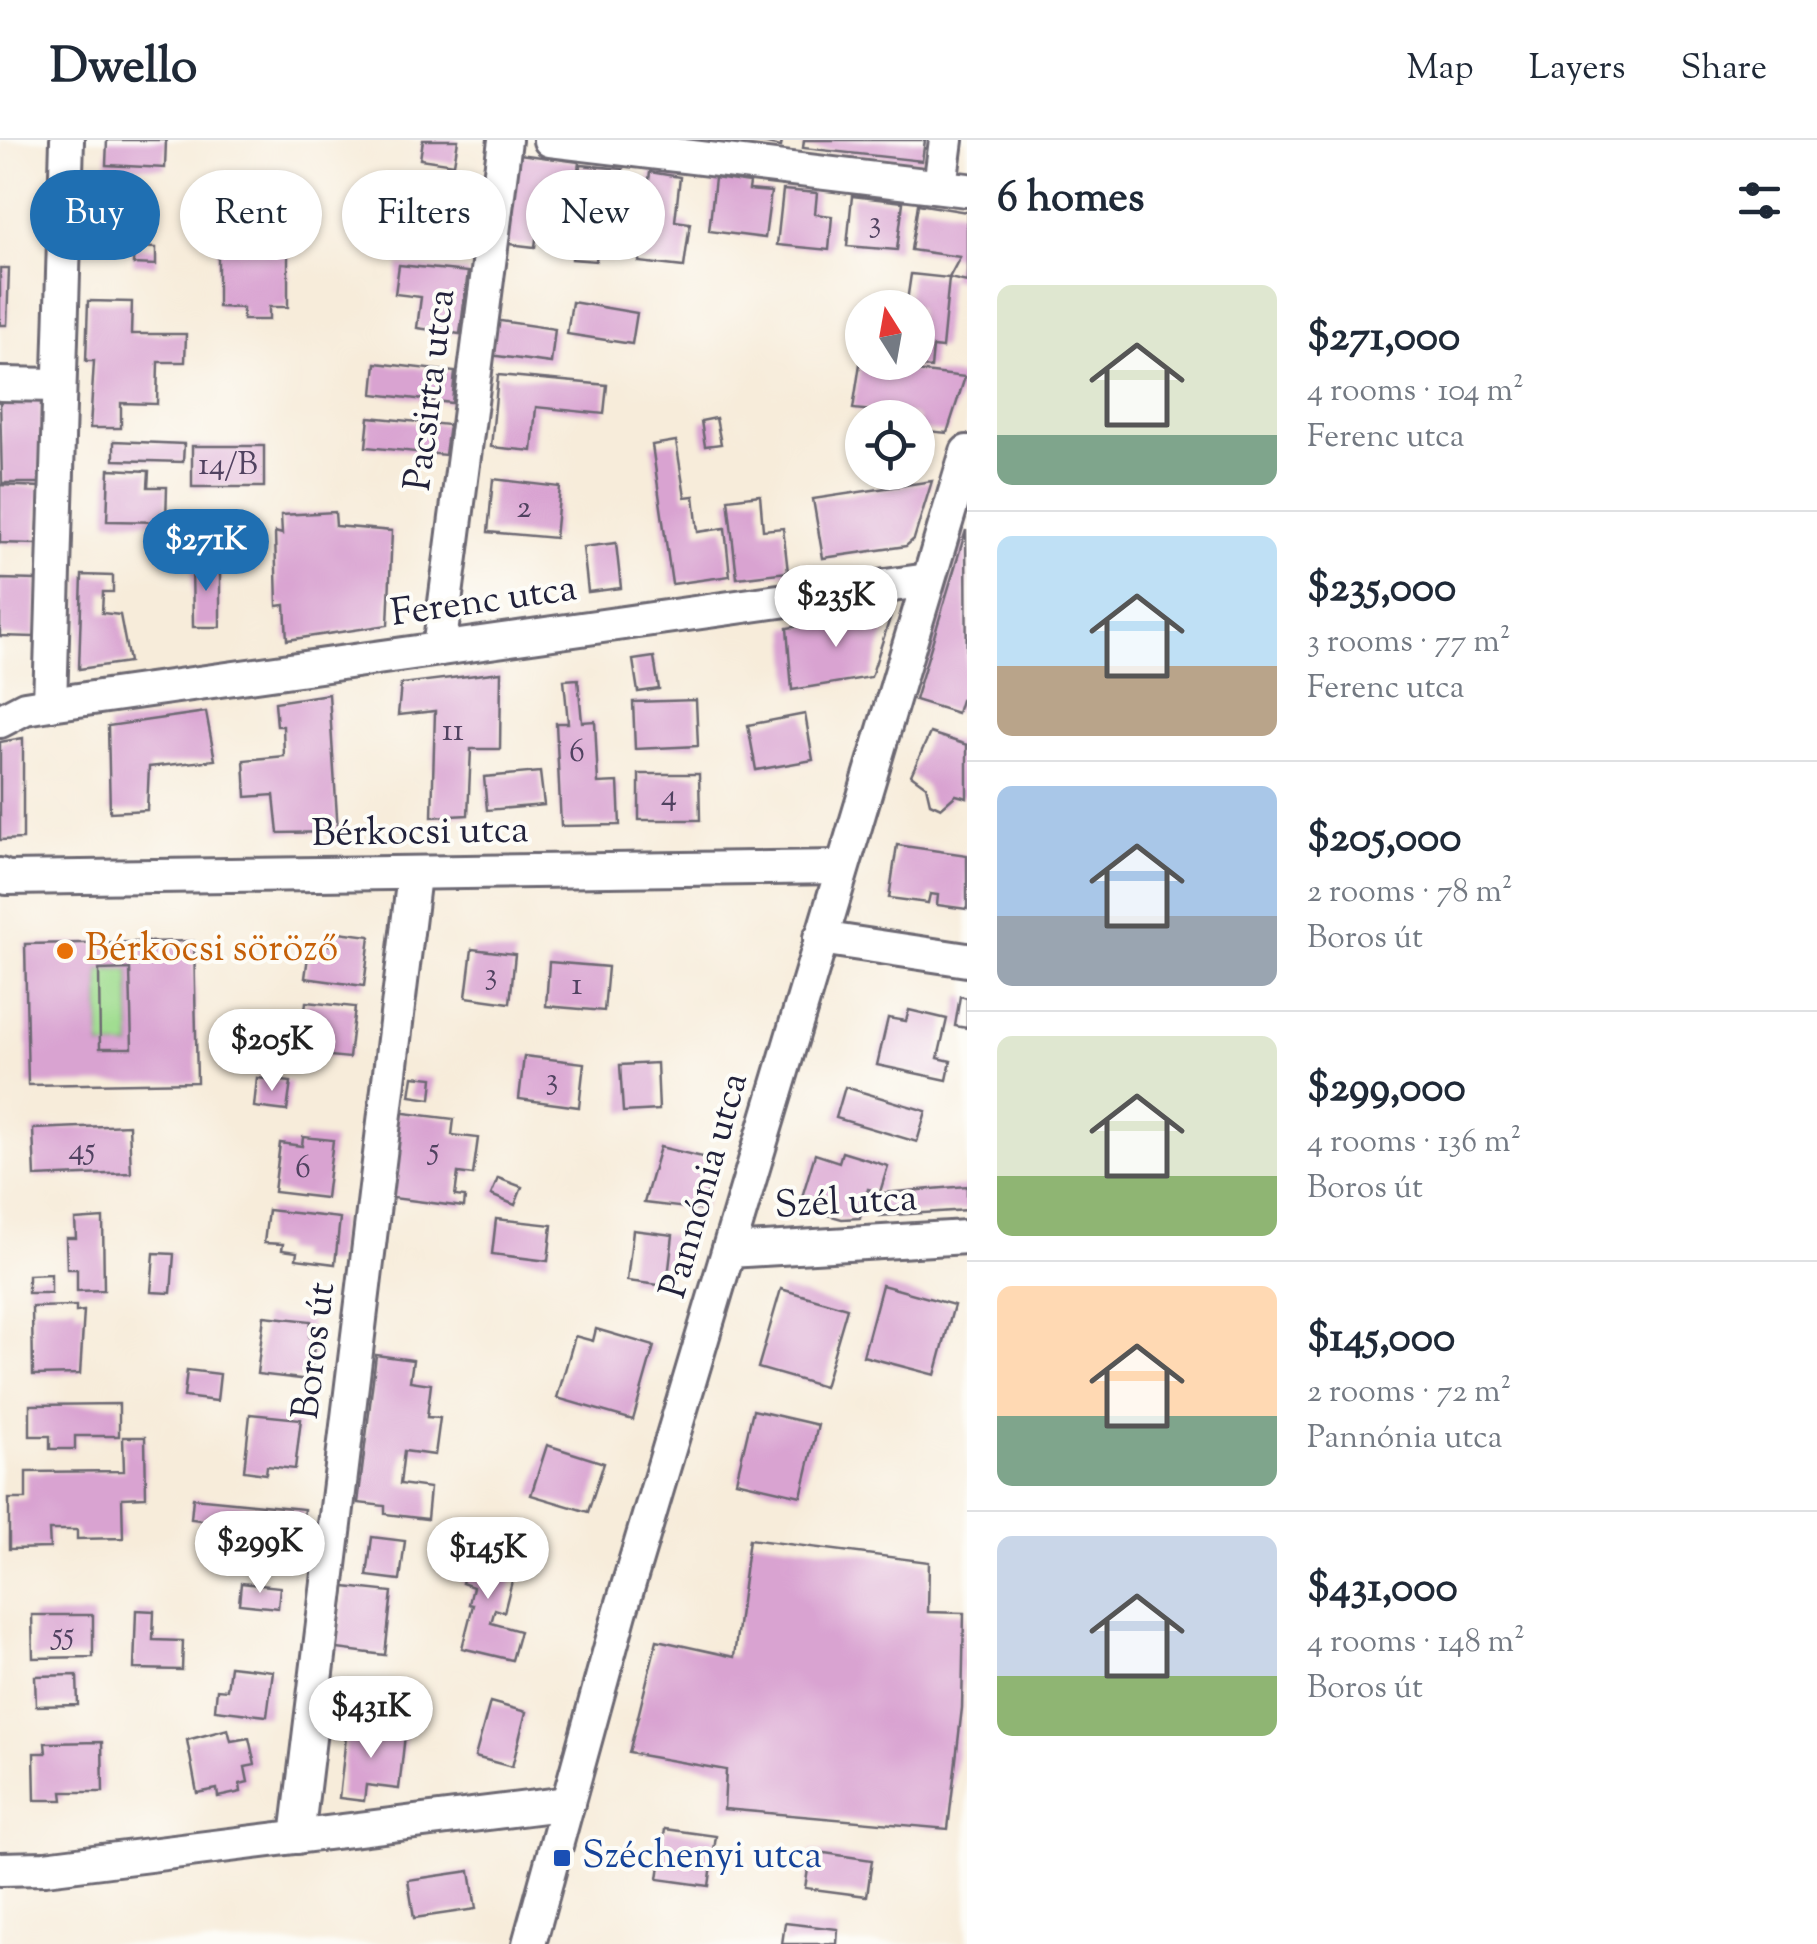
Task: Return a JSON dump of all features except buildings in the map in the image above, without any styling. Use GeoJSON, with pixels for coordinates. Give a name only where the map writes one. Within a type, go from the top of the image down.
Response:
{"type":"FeatureCollection","features":[{"type":"Feature","properties":{"kind":"street"},"geometry":{"type":"LineString","coordinates":[[50,704],[67,140]]}},
{"type":"Feature","properties":{"kind":"street","name":"Pacsirta utca"},"geometry":{"type":"LineString","coordinates":[[439,650],[506,140]]}},
{"type":"Feature","properties":{"kind":"street"},"geometry":{"type":"LineString","coordinates":[[550,140],[954,188],[946,140]]}},
{"type":"Feature","properties":{"kind":"street"},"geometry":{"type":"LineString","coordinates":[[0,384],[59,385]]}},
{"type":"Feature","properties":{"kind":"street","name":"Pannónia utca"},"geometry":{"type":"LineString","coordinates":[[529,1944],[620,1613],[967,452]]}},
{"type":"Feature","properties":{"kind":"street","name":"Ferenc utca"},"geometry":{"type":"LineString","coordinates":[[0,721],[25,708],[50,704],[928,580]]}},
{"type":"Feature","properties":{"kind":"street","name":"Bérkocsi utca"},"geometry":{"type":"LineString","coordinates":[[0,876],[841,867]]}},
{"type":"Feature","properties":{"kind":"street","name":"Boros út"},"geometry":{"type":"LineString","coordinates":[[296,1836],[414,874]]}},
{"type":"Feature","properties":{"kind":"street"},"geometry":{"type":"LineString","coordinates":[[820,938],[967,960]]}},
{"type":"Feature","properties":{"kind":"street","name":"Szél utca"},"geometry":{"type":"LineString","coordinates":[[730,1251],[967,1237]]}},
{"type":"Feature","properties":{"kind":"street"},"geometry":{"type":"LineString","coordinates":[[0,1869],[45,1868],[568,1803]]}},
{"type":"Feature","properties":{"kind":"green space"},"geometry":{"type":"Polygon","coordinates":[[[130,969],[132,1048],[100,1048],[99,970],[130,969]]]}},
{"type":"Feature","properties":{"kind":"place","name":"Bérkocsi söröző"},"geometry":{"type":"Point","coordinates":[65,951]}},
{"type":"Feature","properties":{"kind":"place","name":"Széchenyi utca"},"geometry":{"type":"Point","coordinates":[562,1858]}}]}
